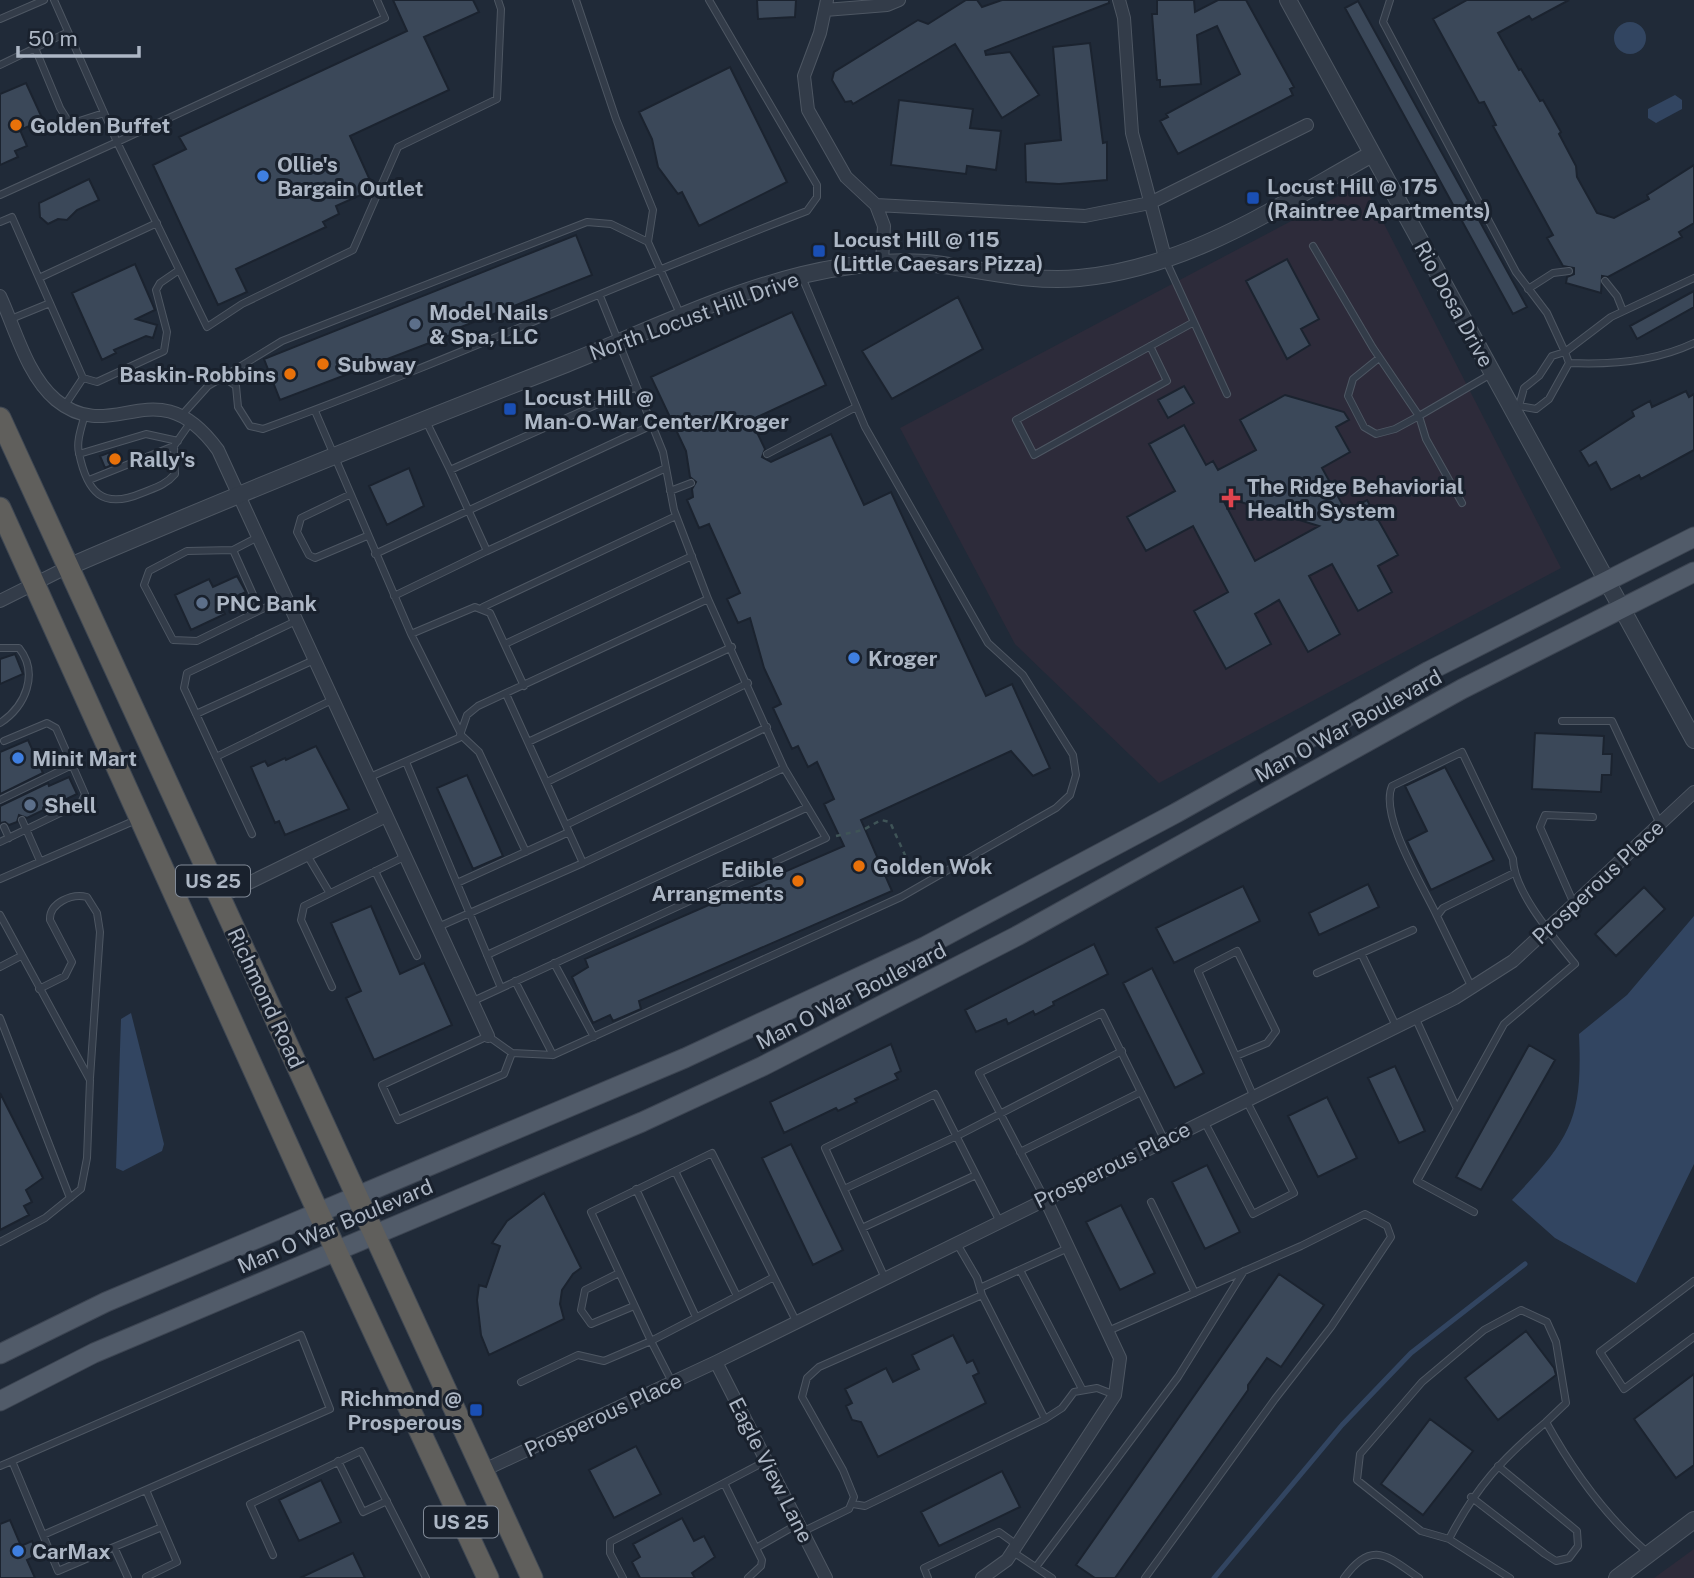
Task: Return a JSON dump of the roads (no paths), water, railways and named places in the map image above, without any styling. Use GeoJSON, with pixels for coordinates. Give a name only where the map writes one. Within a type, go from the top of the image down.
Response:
{"type":"FeatureCollection","features":[{"type":"Feature","properties":{"kind":"highway","name":"Richmond Road"},"geometry":{"type":"LineString","coordinates":[[0,418],[532,1578]]}},
{"type":"Feature","properties":{"kind":"highway","name":"Richmond Road"},"geometry":{"type":"LineString","coordinates":[[0,508],[485,1577]]}},
{"type":"Feature","properties":{"kind":"main road","name":"Man O War Boulevard"},"geometry":{"type":"LineString","coordinates":[[0,1354],[106,1302],[685,1058],[926,946],[1154,825],[1429,671],[1694,537]]}},
{"type":"Feature","properties":{"kind":"main road","name":"Man O War Boulevard"},"geometry":{"type":"LineString","coordinates":[[0,1401],[94,1353],[642,1122],[763,1066],[1017,936],[1363,742],[1694,572]]}},
{"type":"Feature","properties":{"kind":"street"},"geometry":{"type":"LineString","coordinates":[[882,262],[884,226],[876,205],[846,177],[808,110],[804,76],[826,5],[887,5],[899,0]]}},
{"type":"Feature","properties":{"kind":"street"},"geometry":{"type":"LineString","coordinates":[[1119,0],[1125,18],[1132,133],[1166,261]]}},
{"type":"Feature","properties":{"kind":"street","name":"Rio Dosa Drive"},"geometry":{"type":"LineString","coordinates":[[1288,0],[1492,373],[1516,408],[1694,740]]}},
{"type":"Feature","properties":{"kind":"street"},"geometry":{"type":"LineString","coordinates":[[876,205],[1085,216],[1150,202],[1307,125]]}},
{"type":"Feature","properties":{"kind":"street","name":"North Locust Hill Drive"},"geometry":{"type":"LineString","coordinates":[[68,567],[238,494],[618,344],[681,316],[801,275],[882,262],[929,264],[1008,275],[1077,278],[1166,261],[1236,230],[1372,154]]}},
{"type":"Feature","properties":{"kind":"street"},"geometry":{"type":"LineString","coordinates":[[0,296],[46,389],[65,405],[85,414],[107,416],[162,409],[187,418],[218,450],[488,1036]]}},
{"type":"Feature","properties":{"kind":"street"},"geometry":{"type":"LineString","coordinates":[[0,601],[68,567]]}},
{"type":"Feature","properties":{"kind":"street","name":"Prosperous Place"},"geometry":{"type":"LineString","coordinates":[[484,1470],[716,1362],[884,1276],[1472,988],[1513,961],[1694,792]]}},
{"type":"Feature","properties":{"kind":"street"},"geometry":{"type":"LineString","coordinates":[[220,897],[386,816]]}},
{"type":"Feature","properties":{"kind":"street"},"geometry":{"type":"LineString","coordinates":[[982,1578],[1007,1560],[1015,1549],[1115,1395],[1121,1358],[1045,1198]]}},
{"type":"Feature","properties":{"kind":"street","name":"Eagle View Lane"},"geometry":{"type":"LineString","coordinates":[[716,1362],[826,1578]]}},
{"type":"Feature","properties":{"kind":"street"},"geometry":{"type":"LineString","coordinates":[[1617,1578],[1694,1520]]}},
{"type":"Feature","properties":{"kind":"lane"},"geometry":{"type":"LineString","coordinates":[[0,19],[44,0]]}},
{"type":"Feature","properties":{"kind":"lane"},"geometry":{"type":"LineString","coordinates":[[54,0],[117,142],[207,327],[242,304],[353,250],[398,147],[497,99],[501,9],[498,0]]}},
{"type":"Feature","properties":{"kind":"lane"},"geometry":{"type":"LineString","coordinates":[[0,195],[385,18],[377,0]]}},
{"type":"Feature","properties":{"kind":"lane"},"geometry":{"type":"LineString","coordinates":[[576,0],[616,119],[653,210],[648,242],[681,316]]}},
{"type":"Feature","properties":{"kind":"lane"},"geometry":{"type":"LineString","coordinates":[[223,377],[236,386],[238,407],[250,426],[263,429],[315,411],[600,296],[660,267],[807,211],[817,197],[817,185],[709,0]]}},
{"type":"Feature","properties":{"kind":"lane"},"geometry":{"type":"LineString","coordinates":[[1390,0],[1383,22],[1516,272],[1547,313],[1565,352],[1569,363],[1549,399],[1536,409],[1516,408],[1521,394],[1539,376],[1544,364],[1552,356],[1565,352],[1623,312],[1694,278]]}},
{"type":"Feature","properties":{"kind":"lane"},"geometry":{"type":"LineString","coordinates":[[0,65],[68,32]]}},
{"type":"Feature","properties":{"kind":"lane"},"geometry":{"type":"LineString","coordinates":[[35,48],[60,108],[70,124],[104,113]]}},
{"type":"Feature","properties":{"kind":"lane"},"geometry":{"type":"LineString","coordinates":[[0,222],[12,217],[83,378]]}},
{"type":"Feature","properties":{"kind":"lane"},"geometry":{"type":"LineString","coordinates":[[85,414],[79,454],[89,480],[100,499],[109,501],[133,497],[169,482],[175,474],[176,443],[187,418],[208,386],[282,341],[587,222],[611,224],[648,242]]}},
{"type":"Feature","properties":{"kind":"lane"},"geometry":{"type":"LineString","coordinates":[[38,278],[156,223]]}},
{"type":"Feature","properties":{"kind":"lane"},"geometry":{"type":"LineString","coordinates":[[1313,246],[1379,358],[1419,416],[1426,439],[1462,503]]}},
{"type":"Feature","properties":{"kind":"lane"},"geometry":{"type":"LineString","coordinates":[[1166,261],[1227,394]]}},
{"type":"Feature","properties":{"kind":"lane"},"geometry":{"type":"LineString","coordinates":[[83,378],[97,382],[164,351],[167,332],[156,290],[160,283],[179,270]]}},
{"type":"Feature","properties":{"kind":"lane"},"geometry":{"type":"LineString","coordinates":[[1528,289],[1553,274],[1569,271]]}},
{"type":"Feature","properties":{"kind":"lane"},"geometry":{"type":"LineString","coordinates":[[512,1054],[504,1074],[398,1120],[382,1085],[488,1036],[512,1054],[552,1055],[919,888],[1056,808],[1070,795],[1076,775],[1073,755],[1023,675],[988,643],[865,428],[801,275]]}},
{"type":"Feature","properties":{"kind":"lane"},"geometry":{"type":"LineString","coordinates":[[1605,281],[1617,296],[1623,312]]}},
{"type":"Feature","properties":{"kind":"lane"},"geometry":{"type":"LineString","coordinates":[[471,1002],[826,838],[784,768],[732,647],[708,599],[676,516],[666,468],[652,425],[600,296]]}},
{"type":"Feature","properties":{"kind":"lane"},"geometry":{"type":"LineString","coordinates":[[11,319],[50,303]]}},
{"type":"Feature","properties":{"kind":"lane"},"geometry":{"type":"LineString","coordinates":[[1150,346],[1167,382],[1034,455],[1016,420],[1150,346],[1194,322]]}},
{"type":"Feature","properties":{"kind":"lane"},"geometry":{"type":"LineString","coordinates":[[1569,363],[1608,365],[1679,351],[1694,343]]}},
{"type":"Feature","properties":{"kind":"lane"},"geometry":{"type":"LineString","coordinates":[[1379,358],[1353,379],[1349,396],[1364,427],[1376,434],[1395,429],[1492,373]]}},
{"type":"Feature","properties":{"kind":"lane"},"geometry":{"type":"LineString","coordinates":[[65,405],[83,378]]}},
{"type":"Feature","properties":{"kind":"lane"},"geometry":{"type":"LineString","coordinates":[[450,470],[636,387]]}},
{"type":"Feature","properties":{"kind":"lane"},"geometry":{"type":"LineString","coordinates":[[767,454],[856,407]]}},
{"type":"Feature","properties":{"kind":"lane"},"geometry":{"type":"LineString","coordinates":[[315,411],[332,456],[411,635],[462,736],[479,752],[526,852]]}},
{"type":"Feature","properties":{"kind":"lane"},"geometry":{"type":"LineString","coordinates":[[425,419],[487,551]]}},
{"type":"Feature","properties":{"kind":"lane"},"geometry":{"type":"LineString","coordinates":[[375,554],[652,425]]}},
{"type":"Feature","properties":{"kind":"lane"},"geometry":{"type":"LineString","coordinates":[[79,454],[146,434],[176,443]]}},
{"type":"Feature","properties":{"kind":"lane"},"geometry":{"type":"LineString","coordinates":[[89,480],[176,443]]}},
{"type":"Feature","properties":{"kind":"lane"},"geometry":{"type":"LineString","coordinates":[[394,596],[666,468]]}},
{"type":"Feature","properties":{"kind":"lane"},"geometry":{"type":"LineString","coordinates":[[670,491],[691,483]]}},
{"type":"Feature","properties":{"kind":"lane"},"geometry":{"type":"LineString","coordinates":[[349,495],[301,518],[297,532],[309,555],[315,558],[367,536]]}},
{"type":"Feature","properties":{"kind":"lane"},"geometry":{"type":"LineString","coordinates":[[411,635],[475,607],[483,607],[676,516]]}},
{"type":"Feature","properties":{"kind":"lane"},"geometry":{"type":"LineString","coordinates":[[257,537],[233,550],[187,551],[149,571],[144,585],[173,640],[197,640],[285,598]]}},
{"type":"Feature","properties":{"kind":"lane"},"geometry":{"type":"LineString","coordinates":[[233,550],[260,610]]}},
{"type":"Feature","properties":{"kind":"lane"},"geometry":{"type":"LineString","coordinates":[[505,644],[692,556]]}},
{"type":"Feature","properties":{"kind":"lane"},"geometry":{"type":"LineString","coordinates":[[462,736],[467,715],[478,706],[708,599]]}},
{"type":"Feature","properties":{"kind":"lane"},"geometry":{"type":"LineString","coordinates":[[483,607],[490,613],[524,686]]}},
{"type":"Feature","properties":{"kind":"lane"},"geometry":{"type":"LineString","coordinates":[[253,834],[184,688],[187,673],[296,621]]}},
{"type":"Feature","properties":{"kind":"lane"},"geometry":{"type":"LineString","coordinates":[[528,743],[732,647]]}},
{"type":"Feature","properties":{"kind":"lane"},"geometry":{"type":"LineString","coordinates":[[0,648],[19,648],[26,659],[30,677],[16,709],[0,723]]}},
{"type":"Feature","properties":{"kind":"lane"},"geometry":{"type":"LineString","coordinates":[[196,714],[314,660]]}},
{"type":"Feature","properties":{"kind":"lane"},"geometry":{"type":"LineString","coordinates":[[547,782],[748,683]]}},
{"type":"Feature","properties":{"kind":"lane"},"geometry":{"type":"LineString","coordinates":[[506,694],[583,863]]}},
{"type":"Feature","properties":{"kind":"lane"},"geometry":{"type":"LineString","coordinates":[[216,757],[332,700]]}},
{"type":"Feature","properties":{"kind":"lane"},"geometry":{"type":"LineString","coordinates":[[1562,721],[1612,721],[1660,824]]}},
{"type":"Feature","properties":{"kind":"lane"},"geometry":{"type":"LineString","coordinates":[[0,842],[81,803],[85,794],[56,728],[47,723],[4,741]]}},
{"type":"Feature","properties":{"kind":"lane"},"geometry":{"type":"LineString","coordinates":[[457,883],[526,852],[767,727]]}},
{"type":"Feature","properties":{"kind":"lane"},"geometry":{"type":"LineString","coordinates":[[368,778],[462,736]]}},
{"type":"Feature","properties":{"kind":"lane"},"geometry":{"type":"LineString","coordinates":[[1472,988],[1403,846],[1388,804],[1392,786],[1462,752],[1513,859],[1514,873],[1547,930],[1575,964],[1504,1024],[1418,1181],[1474,1212]]}},
{"type":"Feature","properties":{"kind":"lane"},"geometry":{"type":"LineString","coordinates":[[406,762],[501,988]]}},
{"type":"Feature","properties":{"kind":"lane"},"geometry":{"type":"LineString","coordinates":[[0,800],[32,790],[70,765]]}},
{"type":"Feature","properties":{"kind":"lane"},"geometry":{"type":"LineString","coordinates":[[437,928],[583,863],[784,768]]}},
{"type":"Feature","properties":{"kind":"lane"},"geometry":{"type":"LineString","coordinates":[[49,777],[53,784]]}},
{"type":"Feature","properties":{"kind":"lane"},"geometry":{"type":"LineString","coordinates":[[61,802],[65,811]]}},
{"type":"Feature","properties":{"kind":"lane"},"geometry":{"type":"LineString","coordinates":[[487,955],[806,808]]}},
{"type":"Feature","properties":{"kind":"lane"},"geometry":{"type":"LineString","coordinates":[[42,810],[47,820]]}},
{"type":"Feature","properties":{"kind":"lane"},"geometry":{"type":"LineString","coordinates":[[1574,904],[1540,827],[1545,815],[1593,817]]}},
{"type":"Feature","properties":{"kind":"lane"},"geometry":{"type":"LineString","coordinates":[[0,879],[140,818]]}},
{"type":"Feature","properties":{"kind":"lane"},"geometry":{"type":"LineString","coordinates":[[22,820],[40,861]]}},
{"type":"Feature","properties":{"kind":"lane"},"geometry":{"type":"LineString","coordinates":[[4,827],[9,838]]}},
{"type":"Feature","properties":{"kind":"lane"},"geometry":{"type":"LineString","coordinates":[[307,855],[330,892]]}},
{"type":"Feature","properties":{"kind":"lane"},"geometry":{"type":"LineString","coordinates":[[332,987],[301,919],[304,906],[404,857]]}},
{"type":"Feature","properties":{"kind":"lane"},"geometry":{"type":"LineString","coordinates":[[375,871],[417,956]]}},
{"type":"Feature","properties":{"kind":"lane"},"geometry":{"type":"LineString","coordinates":[[1437,916],[1443,908],[1514,873]]}},
{"type":"Feature","properties":{"kind":"lane"},"geometry":{"type":"LineString","coordinates":[[0,1242],[45,1218],[81,1189],[87,1158],[100,932],[97,913],[88,897],[80,895],[71,898],[54,906],[50,913],[50,920],[72,962],[65,976],[39,989]]}},
{"type":"Feature","properties":{"kind":"lane"},"geometry":{"type":"LineString","coordinates":[[0,915],[90,1080]]}},
{"type":"Feature","properties":{"kind":"lane"},"geometry":{"type":"LineString","coordinates":[[1317,973],[1413,930]]}},
{"type":"Feature","properties":{"kind":"lane"},"geometry":{"type":"LineString","coordinates":[[1203,1119],[1253,1214],[1294,1193],[1249,1097],[1236,1056],[1198,971],[1237,951],[1276,1031],[1267,1043],[1236,1056]]}},
{"type":"Feature","properties":{"kind":"lane"},"geometry":{"type":"LineString","coordinates":[[1361,953],[1396,1026]]}},
{"type":"Feature","properties":{"kind":"lane"},"geometry":{"type":"LineString","coordinates":[[0,967],[21,957]]}},
{"type":"Feature","properties":{"kind":"lane"},"geometry":{"type":"LineString","coordinates":[[554,963],[594,1037]]}},
{"type":"Feature","properties":{"kind":"lane"},"geometry":{"type":"LineString","coordinates":[[515,981],[552,1055]]}},
{"type":"Feature","properties":{"kind":"lane"},"geometry":{"type":"LineString","coordinates":[[1045,1198],[979,1073],[1102,1013],[1164,1139]]}},
{"type":"Feature","properties":{"kind":"lane"},"geometry":{"type":"LineString","coordinates":[[1415,1017],[1457,1109]]}},
{"type":"Feature","properties":{"kind":"lane"},"geometry":{"type":"LineString","coordinates":[[0,1018],[70,1198]]}},
{"type":"Feature","properties":{"kind":"lane"},"geometry":{"type":"LineString","coordinates":[[844,1189],[957,1136],[1122,1051]]}},
{"type":"Feature","properties":{"kind":"lane"},"geometry":{"type":"LineString","coordinates":[[1020,1152],[1141,1092]]}},
{"type":"Feature","properties":{"kind":"lane"},"geometry":{"type":"LineString","coordinates":[[884,1276],[825,1148],[936,1094],[999,1220]]}},
{"type":"Feature","properties":{"kind":"lane"},"geometry":{"type":"LineString","coordinates":[[672,1382],[591,1212],[636,1189],[712,1153],[796,1321]]}},
{"type":"Feature","properties":{"kind":"lane"},"geometry":{"type":"LineString","coordinates":[[675,1171],[737,1296]]}},
{"type":"Feature","properties":{"kind":"lane"},"geometry":{"type":"LineString","coordinates":[[862,1228],[976,1175]]}},
{"type":"Feature","properties":{"kind":"lane"},"geometry":{"type":"LineString","coordinates":[[636,1189],[696,1317]]}},
{"type":"Feature","properties":{"kind":"lane"},"geometry":{"type":"LineString","coordinates":[[1151,1202],[1195,1293]]}},
{"type":"Feature","properties":{"kind":"lane"},"geometry":{"type":"LineString","coordinates":[[1108,1331],[1365,1214],[1387,1226],[1391,1237],[1331,1327],[1275,1399],[1145,1578]]}},
{"type":"Feature","properties":{"kind":"lane"},"geometry":{"type":"LineString","coordinates":[[956,1241],[1045,1419]]}},
{"type":"Feature","properties":{"kind":"lane"},"geometry":{"type":"LineString","coordinates":[[853,1504],[854,1497],[843,1470],[802,1396],[807,1378],[819,1367],[1068,1248]]}},
{"type":"Feature","properties":{"kind":"lane"},"geometry":{"type":"LineString","coordinates":[[1020,1270],[1082,1390]]}},
{"type":"Feature","properties":{"kind":"lane"},"geometry":{"type":"LineString","coordinates":[[1036,1567],[1178,1377],[1244,1271]]}},
{"type":"Feature","properties":{"kind":"lane"},"geometry":{"type":"LineString","coordinates":[[619,1273],[585,1290],[581,1310],[591,1324],[634,1306]]}},
{"type":"Feature","properties":{"kind":"lane"},"geometry":{"type":"LineString","coordinates":[[521,1382],[578,1355],[604,1361],[651,1341],[774,1277]]}},
{"type":"Feature","properties":{"kind":"lane"},"geometry":{"type":"LineString","coordinates":[[1694,1281],[1600,1352],[1624,1389],[1694,1336]]}},
{"type":"Feature","properties":{"kind":"lane"},"geometry":{"type":"LineString","coordinates":[[1448,1539],[1471,1497],[1498,1466],[1566,1403],[1556,1342],[1546,1322],[1521,1310],[1484,1330],[1422,1381],[1360,1454],[1357,1480],[1421,1531],[1448,1539],[1510,1578]]}},
{"type":"Feature","properties":{"kind":"lane"},"geometry":{"type":"LineString","coordinates":[[0,1466],[301,1335],[330,1409],[43,1535]]}},
{"type":"Feature","properties":{"kind":"lane"},"geometry":{"type":"LineString","coordinates":[[756,1548],[853,1504],[865,1506],[1045,1419],[1062,1408],[1074,1392],[1097,1388],[1115,1395]]}},
{"type":"Feature","properties":{"kind":"lane"},"geometry":{"type":"LineString","coordinates":[[1546,1422],[1566,1458],[1617,1526],[1649,1554]]}},
{"type":"Feature","properties":{"kind":"lane"},"geometry":{"type":"LineString","coordinates":[[273,1555],[250,1504],[360,1451],[426,1578]]}},
{"type":"Feature","properties":{"kind":"lane"},"geometry":{"type":"LineString","coordinates":[[12,1461],[58,1571],[162,1527]]}},
{"type":"Feature","properties":{"kind":"lane"},"geometry":{"type":"LineString","coordinates":[[338,1461],[363,1512],[387,1502]]}},
{"type":"Feature","properties":{"kind":"lane"},"geometry":{"type":"LineString","coordinates":[[623,1578],[610,1553],[610,1542],[766,1461]]}},
{"type":"Feature","properties":{"kind":"lane"},"geometry":{"type":"LineString","coordinates":[[1471,1497],[1556,1561],[1569,1558],[1578,1546],[1580,1538],[1577,1531],[1498,1466]]}},
{"type":"Feature","properties":{"kind":"lane"},"geometry":{"type":"LineString","coordinates":[[724,1483],[762,1560],[761,1566],[748,1578]]}},
{"type":"Feature","properties":{"kind":"lane"},"geometry":{"type":"LineString","coordinates":[[146,1490],[177,1562],[146,1577]]}},
{"type":"Feature","properties":{"kind":"lane"},"geometry":{"type":"LineString","coordinates":[[928,1578],[924,1568],[999,1532],[1047,1577]]}},
{"type":"Feature","properties":{"kind":"lane"},"geometry":{"type":"LineString","coordinates":[[114,1547],[128,1578]]}},
{"type":"Feature","properties":{"kind":"lane"},"geometry":{"type":"LineString","coordinates":[[1344,1578],[1366,1555],[1374,1554],[1386,1556],[1419,1578]]}},
{"type":"Feature","properties":{"kind":"water"},"geometry":{"type":"Polygon","coordinates":[[[1630,22],[1642,26],[1646,38],[1642,50],[1630,54],[1618,50],[1614,38],[1618,26],[1630,22]]]}},
{"type":"Feature","properties":{"kind":"water"},"geometry":{"type":"Polygon","coordinates":[[[1675,95],[1682,100],[1682,109],[1656,123],[1648,118],[1648,109],[1675,95]]]}},
{"type":"Feature","properties":{"kind":"water"},"geometry":{"type":"Polygon","coordinates":[[[1694,916],[1694,1164],[1636,1283],[1555,1238],[1512,1200],[1548,1160],[1569,1126],[1578,1088],[1579,1034],[1627,995],[1694,916]]]}},
{"type":"Feature","properties":{"kind":"water"},"geometry":{"type":"Polygon","coordinates":[[[131,1013],[164,1144],[162,1151],[123,1171],[116,1168],[121,1019],[131,1013]]]}},
{"type":"Feature","properties":{"kind":"waterway"},"geometry":{"type":"LineString","coordinates":[[1214,1578],[1342,1425],[1411,1353],[1525,1264]]}},
{"type":"Feature","properties":{"kind":"place","name":"Golden Buffet"},"geometry":{"type":"Point","coordinates":[16,125]}},
{"type":"Feature","properties":{"kind":"place","name":"Ollie's Bargain Outlet"},"geometry":{"type":"Point","coordinates":[263,176]}},
{"type":"Feature","properties":{"kind":"place","name":"Locust Hill @ 175 (Raintree Apartments)"},"geometry":{"type":"Point","coordinates":[1253,198]}},
{"type":"Feature","properties":{"kind":"place","name":"Locust Hill @ 115 (Little Caesars Pizza)"},"geometry":{"type":"Point","coordinates":[819,251]}},
{"type":"Feature","properties":{"kind":"place","name":"Model Nails & Spa, LLC"},"geometry":{"type":"Point","coordinates":[415,324]}},
{"type":"Feature","properties":{"kind":"place","name":"Subway"},"geometry":{"type":"Point","coordinates":[323,364]}},
{"type":"Feature","properties":{"kind":"place","name":"Baskin-Robbins"},"geometry":{"type":"Point","coordinates":[290,374]}},
{"type":"Feature","properties":{"kind":"place","name":"Locust Hill @ Man-O-War Center/Kroger"},"geometry":{"type":"Point","coordinates":[510,409]}},
{"type":"Feature","properties":{"kind":"place","name":"Rally's"},"geometry":{"type":"Point","coordinates":[115,459]}},
{"type":"Feature","properties":{"kind":"place","name":"The Ridge Behaviorial Health System"},"geometry":{"type":"Point","coordinates":[1231,498]}},
{"type":"Feature","properties":{"kind":"place","name":"PNC Bank"},"geometry":{"type":"Point","coordinates":[202,603]}},
{"type":"Feature","properties":{"kind":"place","name":"Kroger"},"geometry":{"type":"Point","coordinates":[854,658]}},
{"type":"Feature","properties":{"kind":"place","name":"Minit Mart"},"geometry":{"type":"Point","coordinates":[18,758]}},
{"type":"Feature","properties":{"kind":"place","name":"Shell"},"geometry":{"type":"Point","coordinates":[30,805]}},
{"type":"Feature","properties":{"kind":"place","name":"Golden Wok"},"geometry":{"type":"Point","coordinates":[859,866]}},
{"type":"Feature","properties":{"kind":"place","name":"Edible Arrangments"},"geometry":{"type":"Point","coordinates":[798,881]}},
{"type":"Feature","properties":{"kind":"place","name":"Richmond @ Prosperous"},"geometry":{"type":"Point","coordinates":[476,1410]}},
{"type":"Feature","properties":{"kind":"place","name":"CarMax"},"geometry":{"type":"Point","coordinates":[18,1551]}}]}
